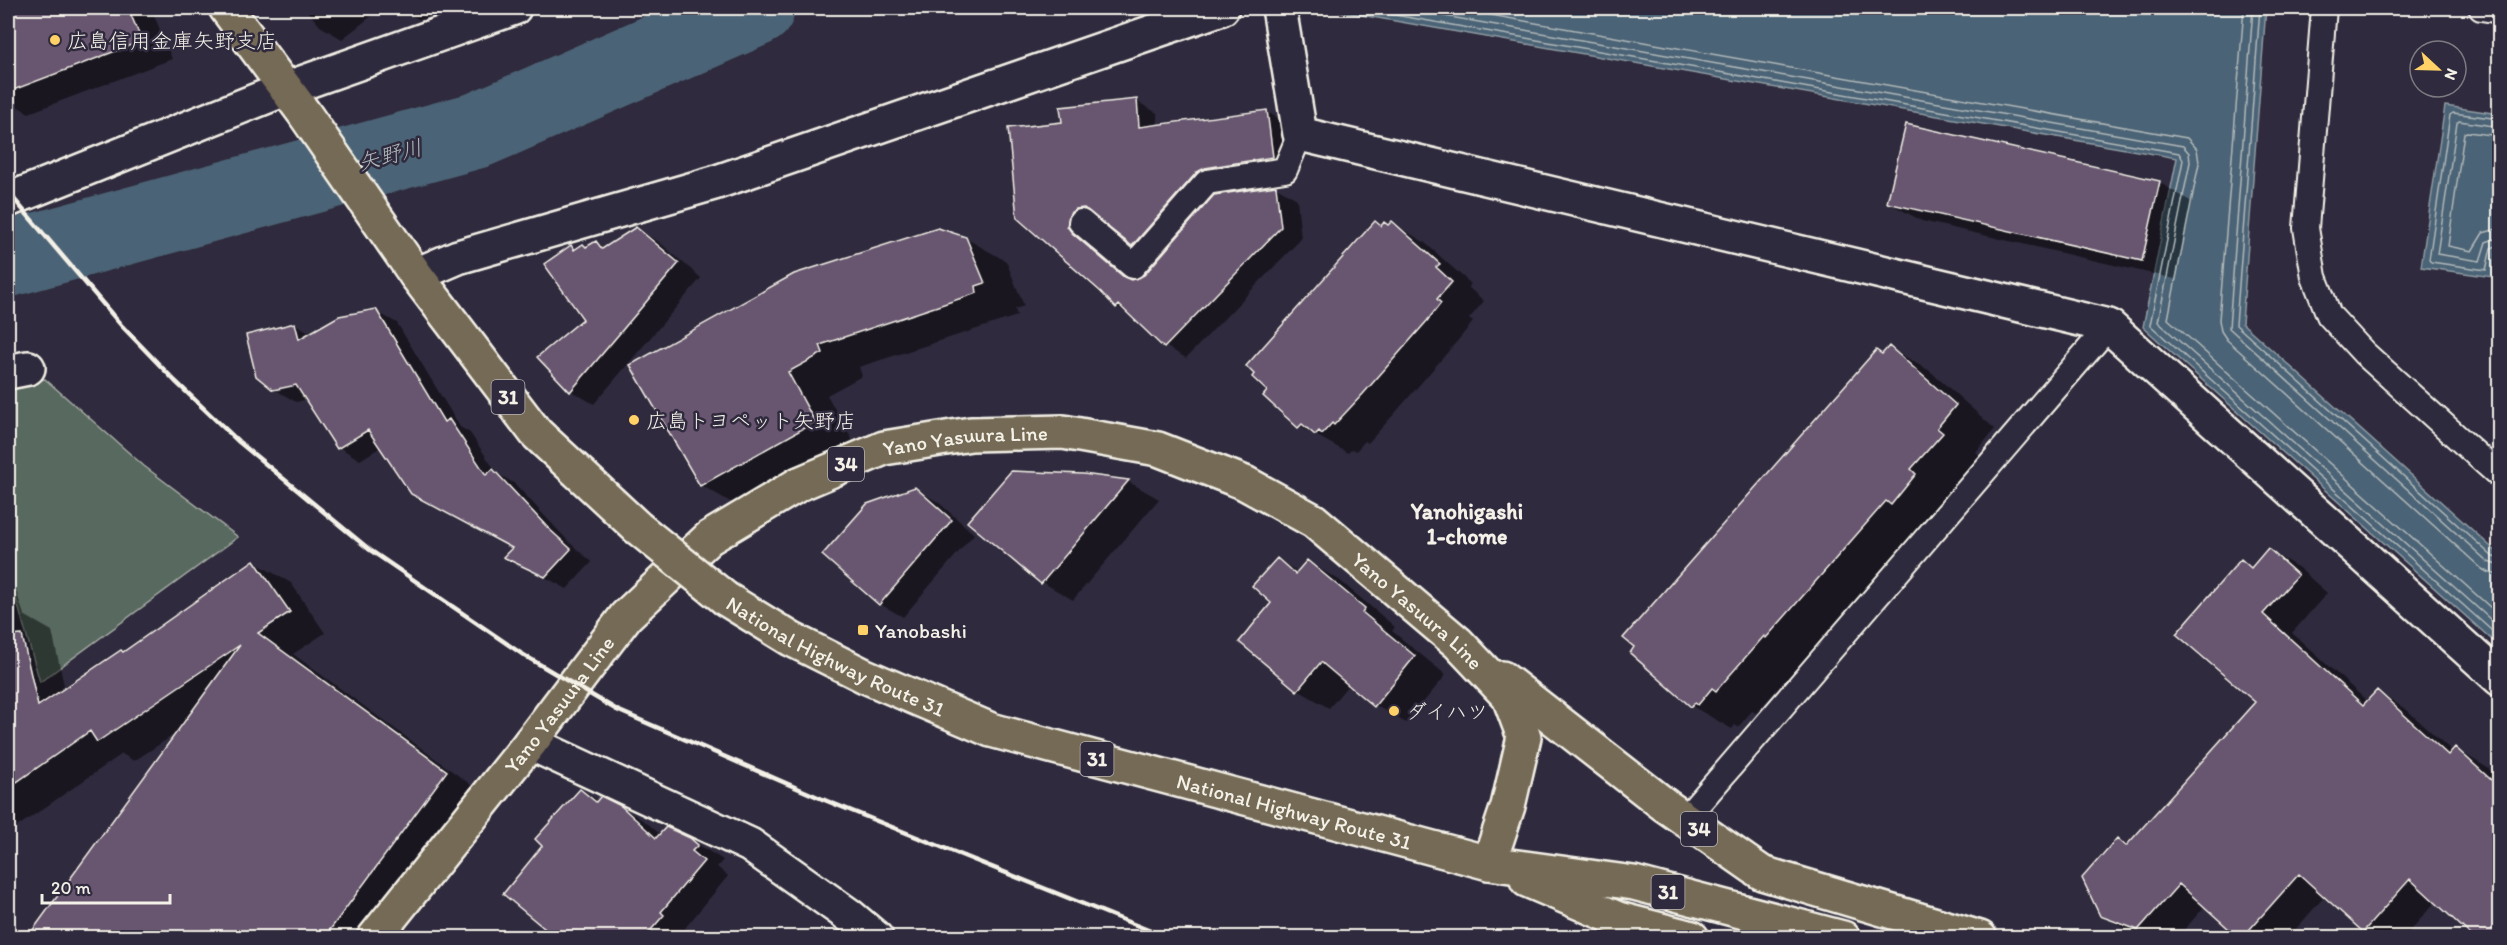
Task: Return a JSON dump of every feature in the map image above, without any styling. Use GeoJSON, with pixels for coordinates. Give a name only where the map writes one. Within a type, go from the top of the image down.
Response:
{"type":"FeatureCollection","features":[{"type":"Feature","properties":{"kind":"main road","name":"National Highway Route 31"},"geometry":{"type":"LineString","coordinates":[[226,8],[416,275],[536,433],[638,528],[726,599],[791,639],[865,676],[991,730],[1489,863],[1634,883],[1843,938]]}},
{"type":"Feature","properties":{"kind":"main road","name":"Yano Yasuura Line"},"geometry":{"type":"LineString","coordinates":[[374,938],[530,742],[626,616],[709,538],[799,484],[884,448],[971,434],[1063,432],[1158,449],[1245,483],[1314,521],[1458,643],[1509,697],[1524,737],[1508,806],[1489,863]]}},
{"type":"Feature","properties":{"kind":"main road","name":"34"},"geometry":{"type":"LineString","coordinates":[[1458,643],[1685,819],[1762,873],[1980,938]]}},
{"type":"Feature","properties":{"kind":"main road","name":"National Highway Route 31"},"geometry":{"type":"LineString","coordinates":[[1489,863],[1618,919],[1692,938]]}},
{"type":"Feature","properties":{"kind":"street"},"geometry":{"type":"LineString","coordinates":[[8,200],[294,101],[514,8]]}},
{"type":"Feature","properties":{"kind":"street"},"geometry":{"type":"LineString","coordinates":[[416,275],[458,257],[714,183],[1222,8]]}},
{"type":"Feature","properties":{"kind":"street"},"geometry":{"type":"LineString","coordinates":[[1279,8],[1300,134],[2109,326],[2499,679]]}},
{"type":"Feature","properties":{"kind":"street"},"geometry":{"type":"LineString","coordinates":[[530,742],[750,845],[850,916],[876,938]]}},
{"type":"Feature","properties":{"kind":"lane"},"geometry":{"type":"LineString","coordinates":[[2324,8],[2306,228],[2314,277],[2329,315],[2364,353],[2499,476]]}},
{"type":"Feature","properties":{"kind":"lane"},"geometry":{"type":"LineString","coordinates":[[2481,8],[2499,11]]}},
{"type":"Feature","properties":{"kind":"lane"},"geometry":{"type":"LineString","coordinates":[[1082,222],[1132,266],[1208,182],[1285,171],[1300,134]]}},
{"type":"Feature","properties":{"kind":"lane"},"geometry":{"type":"LineString","coordinates":[[1685,819],[2109,326]]}},
{"type":"Feature","properties":{"kind":"green space"},"geometry":{"type":"Polygon","coordinates":[[[45,379],[144,466],[238,537],[40,682],[8,571],[8,387],[45,379]]]}},
{"type":"Feature","properties":{"kind":"water"},"geometry":{"type":"Polygon","coordinates":[[[1321,8],[2266,8],[2242,323],[2499,554],[2499,646],[2143,327],[2177,158],[1321,8]]]}},
{"type":"Feature","properties":{"kind":"water"},"geometry":{"type":"Polygon","coordinates":[[[2445,106],[2499,114],[2499,232],[2493,277],[2421,267],[2445,106]]]}},
{"type":"Feature","properties":{"kind":"building"},"geometry":{"type":"Polygon","coordinates":[[[8,8],[128,8],[142,41],[8,92],[8,8]]]}},
{"type":"Feature","properties":{"kind":"building"},"geometry":{"type":"Polygon","coordinates":[[[1137,99],[1139,127],[1267,110],[1273,157],[1205,168],[1197,172],[1132,246],[1084,208],[1070,213],[1067,226],[1072,233],[1124,277],[1131,280],[1144,275],[1214,195],[1276,186],[1281,227],[1164,348],[1119,305],[1116,308],[1017,218],[1008,128],[1062,122],[1060,107],[1137,99]]]}},
{"type":"Feature","properties":{"kind":"building"},"geometry":{"type":"Polygon","coordinates":[[[1906,124],[2160,181],[2142,261],[1887,203],[1906,124]]]}},
{"type":"Feature","properties":{"kind":"building"},"geometry":{"type":"Polygon","coordinates":[[[1375,221],[1381,226],[1384,222],[1388,225],[1392,221],[1440,264],[1436,267],[1452,282],[1437,299],[1441,303],[1427,321],[1363,394],[1334,425],[1332,423],[1322,434],[1319,431],[1315,435],[1302,424],[1298,428],[1263,396],[1267,391],[1252,377],[1254,374],[1246,366],[1375,221]]]}},
{"type":"Feature","properties":{"kind":"building"},"geometry":{"type":"Polygon","coordinates":[[[636,227],[679,263],[570,392],[537,357],[583,319],[544,264],[571,245],[574,250],[583,244],[586,247],[596,241],[602,249],[636,227]]]}},
{"type":"Feature","properties":{"kind":"building"},"geometry":{"type":"Polygon","coordinates":[[[938,228],[966,237],[985,283],[976,286],[977,293],[820,345],[823,353],[788,372],[815,422],[700,486],[630,365],[794,274],[938,228]]]}},
{"type":"Feature","properties":{"kind":"building"},"geometry":{"type":"Polygon","coordinates":[[[376,309],[444,422],[449,419],[486,475],[493,469],[548,528],[571,549],[545,577],[503,557],[512,548],[411,494],[368,430],[337,449],[296,385],[273,390],[256,376],[246,335],[295,323],[299,339],[339,316],[376,309]]]}},
{"type":"Feature","properties":{"kind":"building"},"geometry":{"type":"Polygon","coordinates":[[[1889,346],[1956,405],[1937,428],[1943,433],[1911,469],[1916,474],[1891,505],[1886,501],[1766,638],[1764,636],[1716,691],[1712,688],[1698,705],[1695,703],[1691,707],[1630,653],[1634,647],[1623,638],[1876,350],[1882,354],[1889,346]]]}},
{"type":"Feature","properties":{"kind":"building"},"geometry":{"type":"Polygon","coordinates":[[[1011,471],[1083,474],[1129,480],[1041,584],[967,522],[1011,471]]]}},
{"type":"Feature","properties":{"kind":"building"},"geometry":{"type":"Polygon","coordinates":[[[915,487],[952,520],[879,605],[822,555],[867,504],[915,487]]]}},
{"type":"Feature","properties":{"kind":"building"},"geometry":{"type":"Polygon","coordinates":[[[2268,548],[2298,575],[2263,614],[2363,705],[2377,690],[2448,755],[2455,747],[2499,787],[2499,938],[2474,938],[2410,879],[2363,932],[2299,874],[2242,938],[2239,938],[2179,884],[2138,930],[2100,916],[2082,878],[2117,838],[2126,846],[2255,702],[2176,634],[2241,559],[2251,568],[2268,548]]]}},
{"type":"Feature","properties":{"kind":"building"},"geometry":{"type":"Polygon","coordinates":[[[1277,558],[1295,574],[1307,560],[1365,608],[1362,612],[1415,656],[1374,707],[1321,662],[1297,691],[1239,642],[1271,603],[1252,586],[1277,558]]]}},
{"type":"Feature","properties":{"kind":"building"},"geometry":{"type":"Polygon","coordinates":[[[254,560],[290,612],[258,633],[447,771],[324,938],[27,938],[240,645],[97,742],[90,731],[8,788],[8,636],[22,635],[38,706],[121,650],[123,652],[254,560]]]}},
{"type":"Feature","properties":{"kind":"building"},"geometry":{"type":"Polygon","coordinates":[[[580,789],[596,802],[601,796],[621,806],[656,838],[666,827],[690,838],[698,845],[692,851],[704,861],[661,912],[664,915],[644,938],[556,938],[503,894],[542,846],[535,839],[580,789]]]}},
{"type":"Feature","properties":{"kind":"waterway","name":"矢野川"},"geometry":{"type":"LineString","coordinates":[[8,259],[478,130],[757,8]]}},
{"type":"Feature","properties":{"kind":"railway"},"geometry":{"type":"LineString","coordinates":[[8,192],[121,325],[239,442],[370,550],[522,654],[617,710],[827,801],[1168,938]]}},
{"type":"Feature","properties":{"kind":"place","name":"広島信用金庫矢野支店"},"geometry":{"type":"Point","coordinates":[55,40]}},
{"type":"Feature","properties":{"kind":"place","name":"広島トヨペット矢野店"},"geometry":{"type":"Point","coordinates":[634,420]}},
{"type":"Feature","properties":{"kind":"place","name":"Yanobashi"},"geometry":{"type":"Point","coordinates":[863,630]}},
{"type":"Feature","properties":{"kind":"place","name":"ダイハツ"},"geometry":{"type":"Point","coordinates":[1394,711]}},
{"type":"Feature","properties":{"kind":"district","name":"Yanohigashi 1-chome"},"geometry":{"type":"Point","coordinates":[1467,524]}}]}
